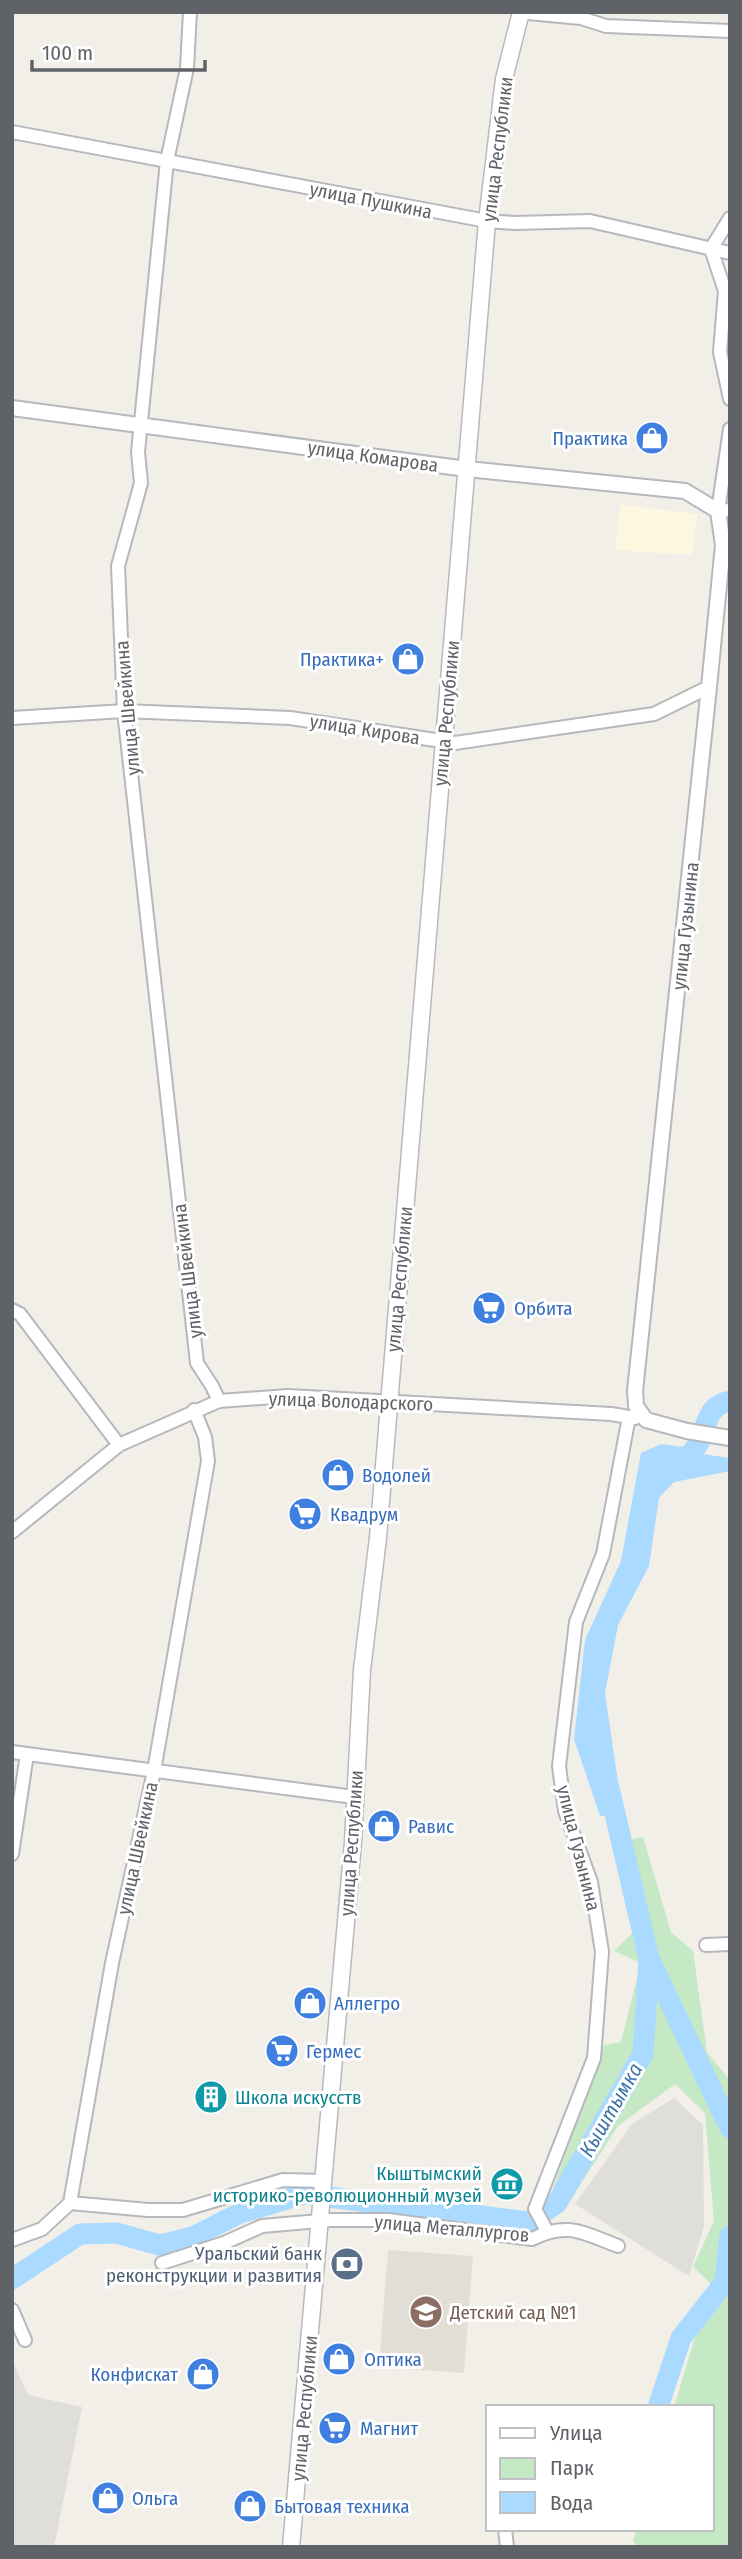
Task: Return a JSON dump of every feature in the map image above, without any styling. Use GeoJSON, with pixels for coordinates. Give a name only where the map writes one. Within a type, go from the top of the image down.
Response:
{"type":"FeatureCollection","features":[{"type":"Feature","properties":{"kind":"main road","name":"улица Республики"},"geometry":{"type":"LineString","coordinates":[[291,2547],[353,1842],[362,1670],[378,1538],[404,1237],[487,221],[504,79],[520,13]]}},
{"type":"Feature","properties":{"kind":"street","name":"улица Швейкина"},"geometry":{"type":"LineString","coordinates":[[190,12],[187,68],[167,161],[138,452],[141,483],[118,566],[124,711],[197,1363],[219,1401]]}},
{"type":"Feature","properties":{"kind":"street"},"geometry":{"type":"LineString","coordinates":[[520,13],[581,18],[606,26],[730,31]]}},
{"type":"Feature","properties":{"kind":"street","name":"улица Пушкина"},"geometry":{"type":"LineString","coordinates":[[12,132],[487,221],[590,221],[730,253]]}},
{"type":"Feature","properties":{"kind":"street"},"geometry":{"type":"LineString","coordinates":[[730,218],[710,249],[725,291],[720,352],[730,399]]}},
{"type":"Feature","properties":{"kind":"street","name":"улица Комарова"},"geometry":{"type":"LineString","coordinates":[[12,408],[467,469],[685,491],[724,511]]}},
{"type":"Feature","properties":{"kind":"street","name":"улица Гузынина"},"geometry":{"type":"LineString","coordinates":[[646,1420],[636,1406],[635,1391],[709,687],[723,545],[730,429]]}},
{"type":"Feature","properties":{"kind":"street","name":"улица Кирова"},"geometry":{"type":"LineString","coordinates":[[12,718],[124,711],[290,718],[455,743],[654,714],[709,687]]}},
{"type":"Feature","properties":{"kind":"street"},"geometry":{"type":"LineString","coordinates":[[12,1310],[20,1314],[119,1445]]}},
{"type":"Feature","properties":{"kind":"street","name":"улица Володарского"},"geometry":{"type":"LineString","coordinates":[[12,1532],[119,1445],[219,1401],[288,1396],[611,1414],[646,1420]]}},
{"type":"Feature","properties":{"kind":"street","name":"улица Швейкина"},"geometry":{"type":"LineString","coordinates":[[69,2203],[112,1963],[154,1771],[208,1461],[205,1437],[194,1410]]}},
{"type":"Feature","properties":{"kind":"street","name":"улица Гузынина"},"geometry":{"type":"LineString","coordinates":[[547,2231],[536,2209],[594,2058],[602,1952],[591,1882],[565,1811],[559,1766],[576,1622],[603,1555],[629,1418]]}},
{"type":"Feature","properties":{"kind":"street"},"geometry":{"type":"LineString","coordinates":[[646,1420],[687,1431],[730,1438]]}},
{"type":"Feature","properties":{"kind":"street"},"geometry":{"type":"LineString","coordinates":[[12,1752],[354,1797]]}},
{"type":"Feature","properties":{"kind":"street"},"geometry":{"type":"LineString","coordinates":[[12,1854],[27,1754]]}},
{"type":"Feature","properties":{"kind":"street"},"geometry":{"type":"LineString","coordinates":[[706,1945],[730,1944]]}},
{"type":"Feature","properties":{"kind":"street"},"geometry":{"type":"LineString","coordinates":[[12,2240],[42,2229],[69,2203],[148,2210],[183,2210],[283,2180],[322,2191]]}},
{"type":"Feature","properties":{"kind":"street","name":"улица Металлургов"},"geometry":{"type":"LineString","coordinates":[[162,2263],[224,2243],[262,2226],[320,2222],[388,2220],[532,2239],[547,2231],[567,2228],[618,2246]]}},
{"type":"Feature","properties":{"kind":"street"},"geometry":{"type":"LineString","coordinates":[[12,2310],[25,2340]]}},
{"type":"Feature","properties":{"kind":"shaded area"},"geometry":{"type":"Polygon","coordinates":[[[620,504],[697,514],[692,555],[615,550],[620,504]]]}},
{"type":"Feature","properties":{"kind":"shaded area"},"geometry":{"type":"Polygon","coordinates":[[[674,2098],[703,2125],[704,2226],[689,2276],[575,2204],[632,2124],[674,2098]]]}},
{"type":"Feature","properties":{"kind":"shaded area","name":"Детский сад №1"},"geometry":{"type":"Polygon","coordinates":[[[388,2250],[473,2256],[464,2373],[379,2367],[388,2250]]]}},
{"type":"Feature","properties":{"kind":"shaded area"},"geometry":{"type":"Polygon","coordinates":[[[12,2360],[28,2395],[82,2407],[54,2547],[12,2547],[12,2360]]]}},
{"type":"Feature","properties":{"kind":"green space"},"geometry":{"type":"Polygon","coordinates":[[[643,1837],[671,1932],[693,1951],[707,2053],[730,2080],[730,2547],[642,2547],[633,2542],[636,2531],[714,2531],[714,2405],[675,2405],[695,2337],[726,2298],[693,2267],[714,2221],[705,2113],[675,2084],[618,2126],[569,2202],[553,2188],[604,2045],[621,2042],[641,1963],[614,1951],[647,1918],[626,1841],[643,1837]]]}},
{"type":"Feature","properties":{"kind":"water"},"geometry":{"type":"Polygon","coordinates":[[[700,1443],[702,1454],[730,1458],[730,1471],[674,1482],[659,1498],[649,1566],[618,1625],[605,1693],[623,1816],[600,1816],[574,1739],[585,1640],[621,1561],[641,1453],[661,1444],[691,1448],[700,1443]]]}},
{"type":"Feature","properties":{"kind":"waterway","name":"Кыштымка"},"geometry":{"type":"LineString","coordinates":[[682,1463],[699,1443],[713,1411],[722,1403],[730,1401]]}},
{"type":"Feature","properties":{"kind":"waterway","name":"Кыштымка"},"geometry":{"type":"LineString","coordinates":[[12,2279],[80,2234],[116,2233],[160,2245],[193,2237],[240,2213],[304,2194],[530,2222],[557,2203],[643,2054],[649,1959],[609,1788]]}},
{"type":"Feature","properties":{"kind":"waterway"},"geometry":{"type":"LineString","coordinates":[[651,1963],[730,2128]]}},
{"type":"Feature","properties":{"kind":"waterway"},"geometry":{"type":"LineString","coordinates":[[659,2405],[681,2338],[725,2282],[730,2236]]}},
{"type":"Feature","properties":{"kind":"place","name":"Практика"},"geometry":{"type":"Point","coordinates":[652,438]}},
{"type":"Feature","properties":{"kind":"place","name":"Практика+"},"geometry":{"type":"Point","coordinates":[408,659]}},
{"type":"Feature","properties":{"kind":"place","name":"Орбита"},"geometry":{"type":"Point","coordinates":[489,1308]}},
{"type":"Feature","properties":{"kind":"place","name":"Водолей"},"geometry":{"type":"Point","coordinates":[338,1475]}},
{"type":"Feature","properties":{"kind":"place","name":"Квадрум"},"geometry":{"type":"Point","coordinates":[305,1514]}},
{"type":"Feature","properties":{"kind":"place","name":"Равис"},"geometry":{"type":"Point","coordinates":[384,1826]}},
{"type":"Feature","properties":{"kind":"place","name":"Аллегро"},"geometry":{"type":"Point","coordinates":[310,2003]}},
{"type":"Feature","properties":{"kind":"place","name":"Гермес"},"geometry":{"type":"Point","coordinates":[282,2051]}},
{"type":"Feature","properties":{"kind":"place","name":"Школа искусств"},"geometry":{"type":"Point","coordinates":[211,2097]}},
{"type":"Feature","properties":{"kind":"place","name":"Кыштымский историко-революционный музей"},"geometry":{"type":"Point","coordinates":[507,2184]}},
{"type":"Feature","properties":{"kind":"place","name":"Уральский банк реконструкции и развития"},"geometry":{"type":"Point","coordinates":[347,2264]}},
{"type":"Feature","properties":{"kind":"place","name":"Детский сад №1"},"geometry":{"type":"Point","coordinates":[426,2312]}},
{"type":"Feature","properties":{"kind":"place","name":"Оптика"},"geometry":{"type":"Point","coordinates":[339,2359]}},
{"type":"Feature","properties":{"kind":"place","name":"Конфискат"},"geometry":{"type":"Point","coordinates":[203,2374]}},
{"type":"Feature","properties":{"kind":"place","name":"Магнит"},"geometry":{"type":"Point","coordinates":[335,2428]}},
{"type":"Feature","properties":{"kind":"place","name":"Ольга"},"geometry":{"type":"Point","coordinates":[108,2498]}},
{"type":"Feature","properties":{"kind":"place","name":"Бытовая техника"},"geometry":{"type":"Point","coordinates":[250,2506]}}]}
